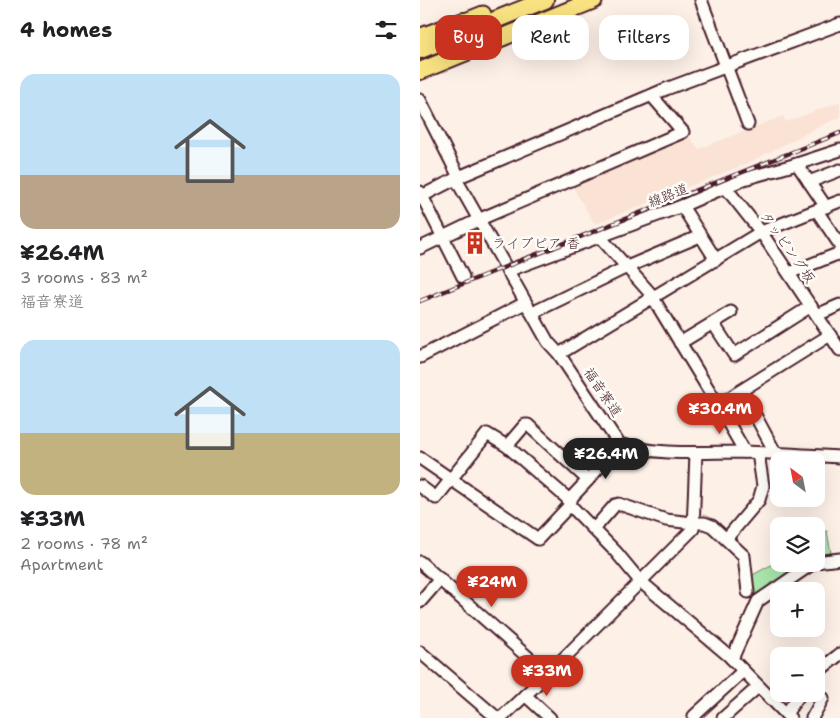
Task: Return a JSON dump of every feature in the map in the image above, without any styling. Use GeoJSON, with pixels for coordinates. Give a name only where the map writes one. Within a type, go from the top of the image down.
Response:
{"type":"FeatureCollection","features":[{"type":"Feature","properties":{"kind":"highway"},"geometry":{"type":"LineString","coordinates":[[421,39],[519,0]]}},
{"type":"Feature","properties":{"kind":"highway"},"geometry":{"type":"LineString","coordinates":[[421,39],[545,0]]}},
{"type":"Feature","properties":{"kind":"highway"},"geometry":{"type":"LineString","coordinates":[[420,59],[570,0]]}},
{"type":"Feature","properties":{"kind":"highway"},"geometry":{"type":"LineString","coordinates":[[502,37],[594,0]]}},
{"type":"Feature","properties":{"kind":"highway"},"geometry":{"type":"LineString","coordinates":[[420,71],[447,60]]}},
{"type":"Feature","properties":{"kind":"main road"},"geometry":{"type":"LineString","coordinates":[[420,67],[439,60]]}},
{"type":"Feature","properties":{"kind":"street"},"geometry":{"type":"LineString","coordinates":[[701,0],[748,124]]}},
{"type":"Feature","properties":{"kind":"street"},"geometry":{"type":"LineString","coordinates":[[463,276],[421,195],[457,178],[726,65],[840,24]]}},
{"type":"Feature","properties":{"kind":"street"},"geometry":{"type":"LineString","coordinates":[[420,248],[478,220],[683,132],[652,96]]}},
{"type":"Feature","properties":{"kind":"street","name":"福音寮道"},"geometry":{"type":"LineString","coordinates":[[420,100],[478,220],[548,342],[559,354],[619,444]]}},
{"type":"Feature","properties":{"kind":"street","name":"線路道"},"geometry":{"type":"LineString","coordinates":[[507,271],[682,206],[744,179],[840,150]]}},
{"type":"Feature","properties":{"kind":"street"},"geometry":{"type":"LineString","coordinates":[[797,164],[809,182],[840,245]]}},
{"type":"Feature","properties":{"kind":"street"},"geometry":{"type":"LineString","coordinates":[[809,182],[840,170]]}},
{"type":"Feature","properties":{"kind":"street","name":"タッピング坂"},"geometry":{"type":"LineString","coordinates":[[726,188],[761,232],[840,350]]}},
{"type":"Feature","properties":{"kind":"street"},"geometry":{"type":"LineString","coordinates":[[559,354],[761,232],[840,201]]}},
{"type":"Feature","properties":{"kind":"street"},"geometry":{"type":"LineString","coordinates":[[682,206],[716,260]]}},
{"type":"Feature","properties":{"kind":"street"},"geometry":{"type":"LineString","coordinates":[[420,356],[700,236]]}},
{"type":"Feature","properties":{"kind":"street"},"geometry":{"type":"LineString","coordinates":[[600,237],[650,293],[745,452]]}},
{"type":"Feature","properties":{"kind":"street"},"geometry":{"type":"LineString","coordinates":[[789,273],[840,253]]}},
{"type":"Feature","properties":{"kind":"street"},"geometry":{"type":"LineString","coordinates":[[713,323],[734,355],[814,310],[840,305]]}},
{"type":"Feature","properties":{"kind":"street"},"geometry":{"type":"LineString","coordinates":[[680,343],[731,312]]}},
{"type":"Feature","properties":{"kind":"street"},"geometry":{"type":"LineString","coordinates":[[718,405],[830,335]]}},
{"type":"Feature","properties":{"kind":"street"},"geometry":{"type":"LineString","coordinates":[[742,391],[775,452]]}},
{"type":"Feature","properties":{"kind":"street"},"geometry":{"type":"LineString","coordinates":[[507,446],[525,425],[528,425],[588,480]]}},
{"type":"Feature","properties":{"kind":"street"},"geometry":{"type":"LineString","coordinates":[[420,486],[436,498],[487,434],[507,446],[567,498],[570,505],[640,581],[732,659],[788,716],[796,702]]}},
{"type":"Feature","properties":{"kind":"street"},"geometry":{"type":"LineString","coordinates":[[420,458],[538,539],[570,505],[572,497],[619,444],[635,449],[696,454],[745,452],[770,454]]}},
{"type":"Feature","properties":{"kind":"street"},"geometry":{"type":"LineString","coordinates":[[726,539],[759,500],[763,486],[758,453]]}},
{"type":"Feature","properties":{"kind":"street"},"geometry":{"type":"LineString","coordinates":[[501,718],[526,696],[693,529],[696,454]]}},
{"type":"Feature","properties":{"kind":"street"},"geometry":{"type":"LineString","coordinates":[[825,456],[840,457]]}},
{"type":"Feature","properties":{"kind":"street"},"geometry":{"type":"LineString","coordinates":[[594,529],[615,505],[619,504],[666,520],[693,523],[704,522],[712,526],[744,556],[748,592]]}},
{"type":"Feature","properties":{"kind":"street"},"geometry":{"type":"LineString","coordinates":[[825,561],[840,559]]}},
{"type":"Feature","properties":{"kind":"street"},"geometry":{"type":"LineString","coordinates":[[420,562],[547,674]]}},
{"type":"Feature","properties":{"kind":"street"},"geometry":{"type":"LineString","coordinates":[[732,659],[758,601],[800,572]]}},
{"type":"Feature","properties":{"kind":"street"},"geometry":{"type":"LineString","coordinates":[[420,602],[440,580]]}},
{"type":"Feature","properties":{"kind":"street"},"geometry":{"type":"LineString","coordinates":[[420,652],[497,718]]}},
{"type":"Feature","properties":{"kind":"street"},"geometry":{"type":"LineString","coordinates":[[825,666],[840,654]]}},
{"type":"Feature","properties":{"kind":"street"},"geometry":{"type":"LineString","coordinates":[[695,718],[694,716],[743,671]]}},
{"type":"Feature","properties":{"kind":"street"},"geometry":{"type":"LineString","coordinates":[[724,718],[758,687]]}},
{"type":"Feature","properties":{"kind":"street"},"geometry":{"type":"LineString","coordinates":[[526,696],[550,718]]}},
{"type":"Feature","properties":{"kind":"street"},"geometry":{"type":"LineString","coordinates":[[812,718],[821,702]]}},
{"type":"Feature","properties":{"kind":"shaded area"},"geometry":{"type":"Polygon","coordinates":[[[840,102],[840,117],[748,163],[595,224],[571,184],[687,134],[699,149],[783,116],[786,122],[840,102]]]}},
{"type":"Feature","properties":{"kind":"green space"},"geometry":{"type":"Polygon","coordinates":[[[825,531],[827,531],[831,553],[825,555],[825,531]]]}},
{"type":"Feature","properties":{"kind":"green space"},"geometry":{"type":"Polygon","coordinates":[[[770,566],[770,572],[791,572],[777,582],[770,582],[770,587],[755,597],[752,593],[749,577],[770,566]]]}},
{"type":"Feature","properties":{"kind":"railway"},"geometry":{"type":"LineString","coordinates":[[420,301],[840,133]]}},
{"type":"Feature","properties":{"kind":"place","name":"ライブピア 香"},"geometry":{"type":"Point","coordinates":[475,243]}}]}
